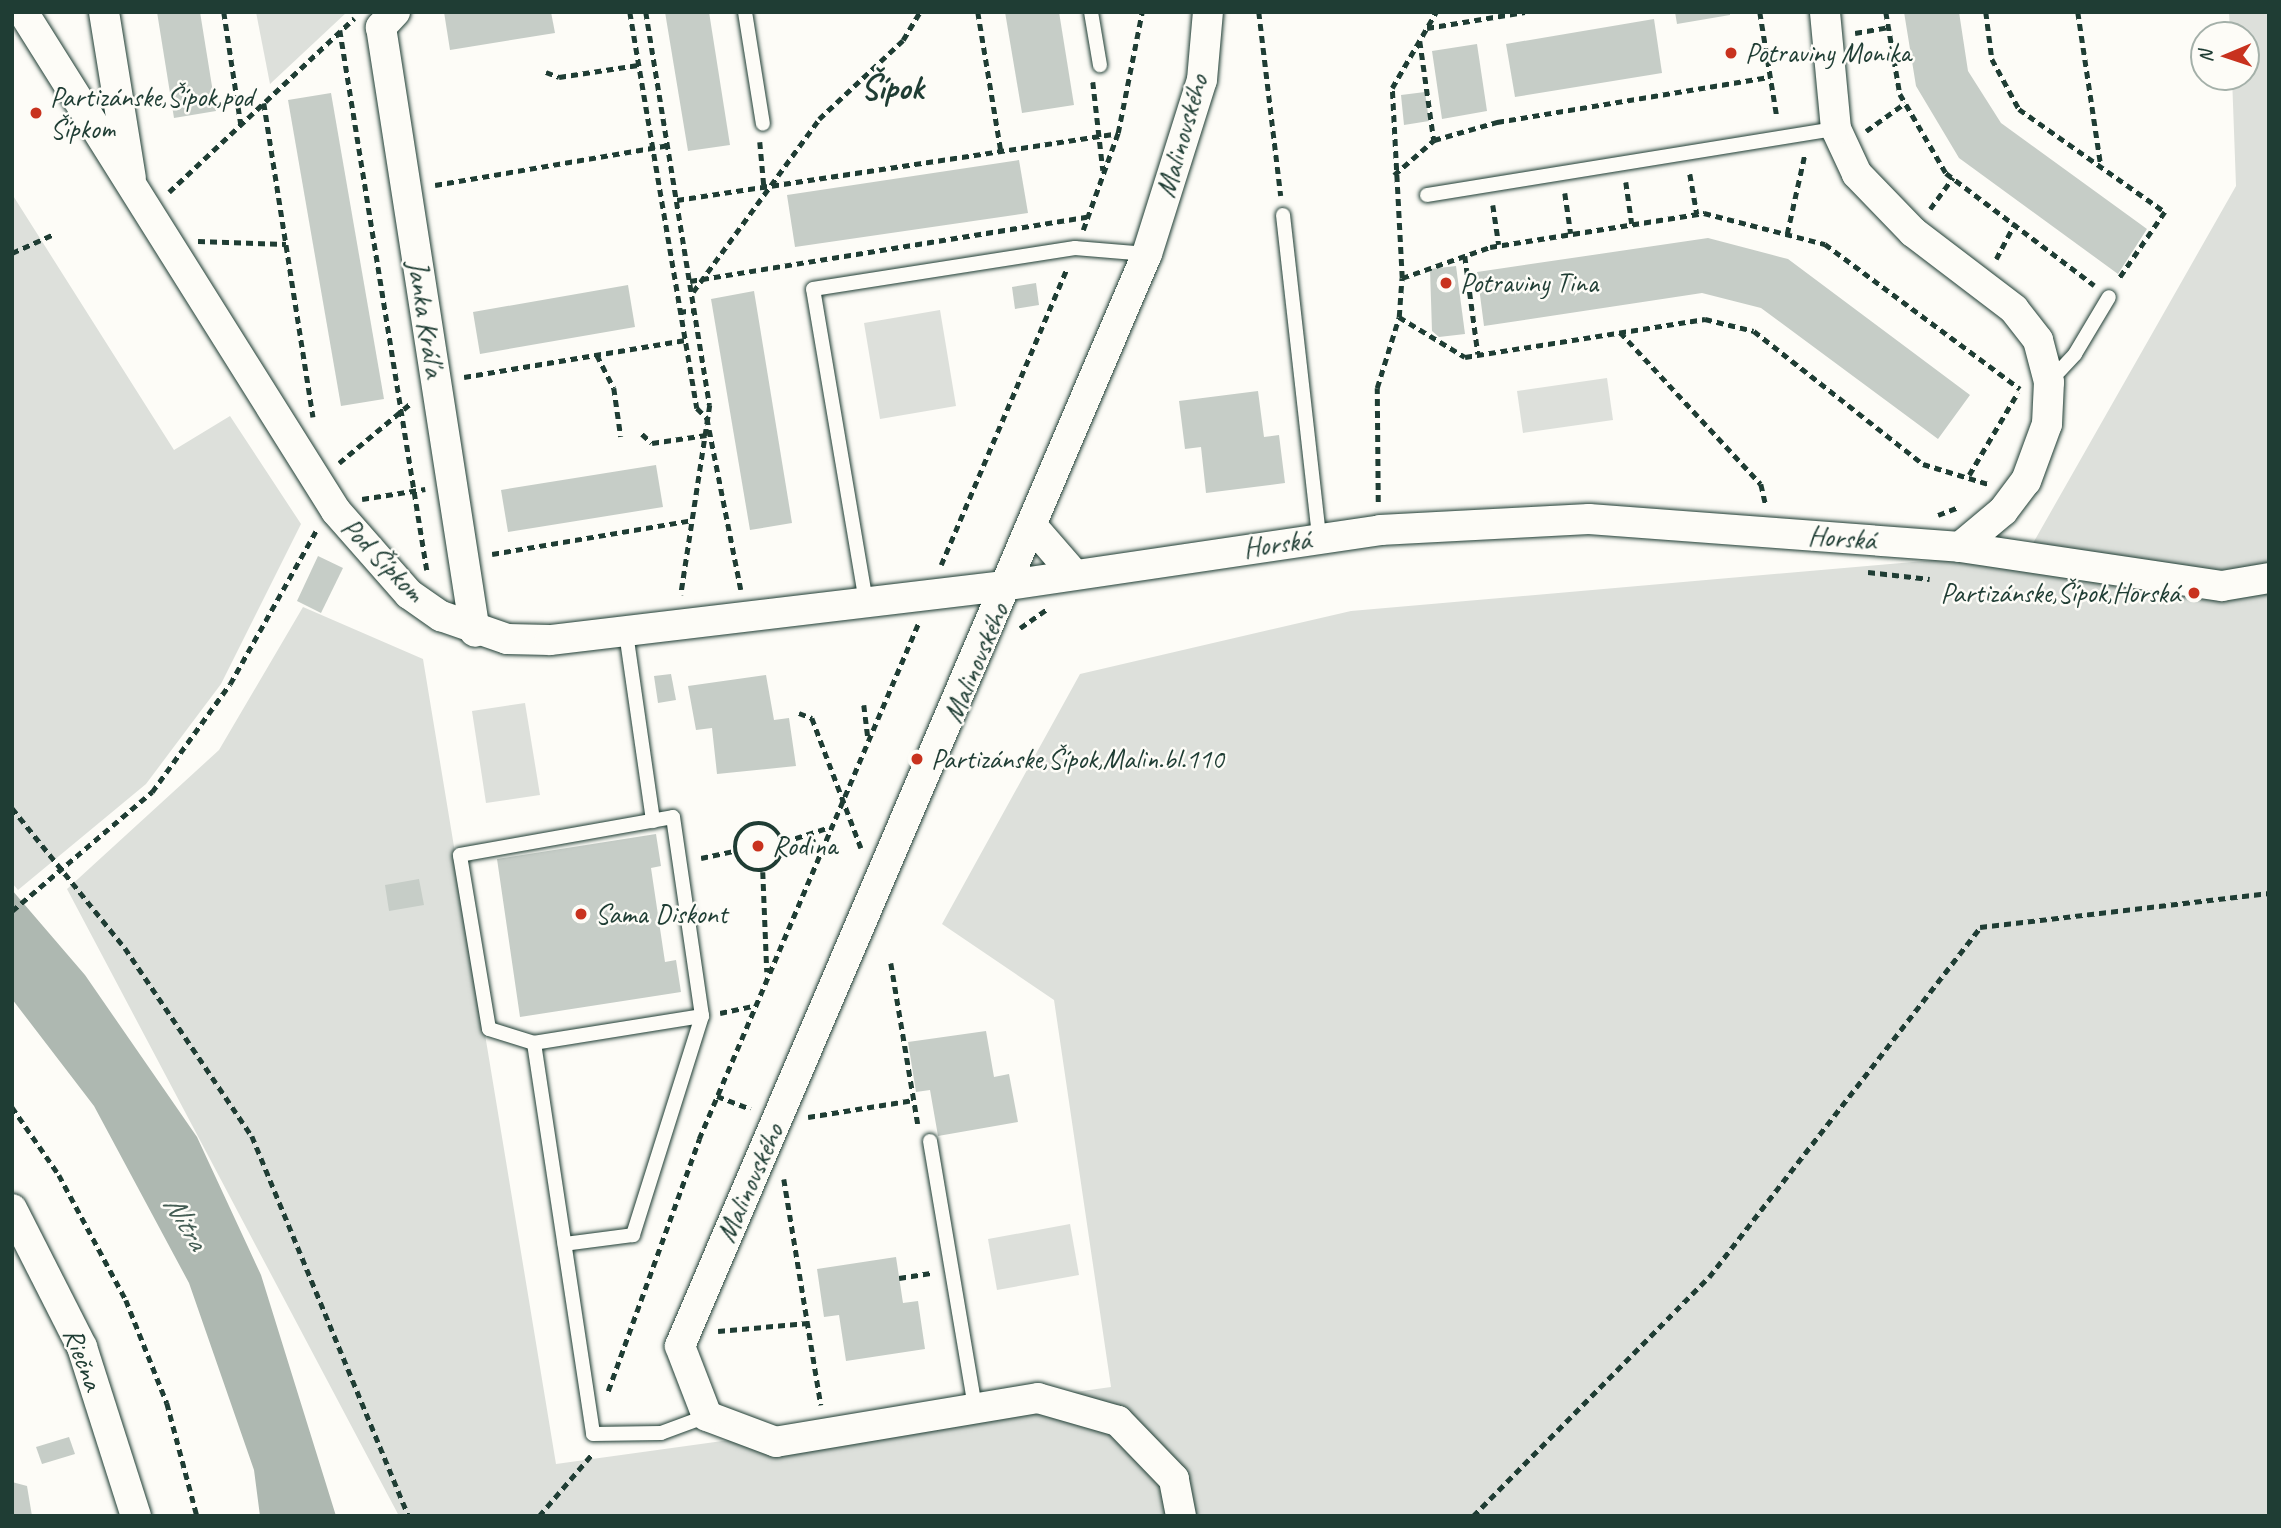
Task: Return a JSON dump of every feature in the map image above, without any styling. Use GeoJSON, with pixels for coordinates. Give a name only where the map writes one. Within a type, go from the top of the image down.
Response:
{"type":"FeatureCollection","features":[{"type":"Feature","properties":{"kind":"street","name":"Pod Šípkom"},"geometry":{"type":"LineString","coordinates":[[23,12],[146,198],[343,506],[409,594],[475,632],[550,640],[1009,585]]}},
{"type":"Feature","properties":{"kind":"street"},"geometry":{"type":"LineString","coordinates":[[104,12],[146,198]]}},
{"type":"Feature","properties":{"kind":"street","name":"Janka Kráľa"},"geometry":{"type":"LineString","coordinates":[[395,12],[381,27],[475,632]]}},
{"type":"Feature","properties":{"kind":"street","name":"Malinovského"},"geometry":{"type":"LineString","coordinates":[[707,1416],[680,1346],[1034,528],[1147,254],[1202,80],[1209,12]]}},
{"type":"Feature","properties":{"kind":"street"},"geometry":{"type":"LineString","coordinates":[[1825,12],[1836,129],[1857,174],[1913,232],[2014,309],[2038,340],[2039,388],[2047,424],[2026,481],[2003,511],[1959,547]]}},
{"type":"Feature","properties":{"kind":"street","name":"Horská"},"geometry":{"type":"LineString","coordinates":[[1009,585],[1073,573],[1319,538],[1589,519],[1959,547],[2222,586],[2269,578]]}},
{"type":"Feature","properties":{"kind":"street"},"geometry":{"type":"LineString","coordinates":[[1034,528],[1073,573]]}},
{"type":"Feature","properties":{"kind":"street","name":"Riečna"},"geometry":{"type":"LineString","coordinates":[[12,1209],[82,1347],[136,1516]]}},
{"type":"Feature","properties":{"kind":"street"},"geometry":{"type":"LineString","coordinates":[[707,1416],[776,1442],[1038,1398],[1118,1421],[1174,1479],[1181,1516]]}},
{"type":"Feature","properties":{"kind":"lane"},"geometry":{"type":"LineString","coordinates":[[745,12],[763,124]]}},
{"type":"Feature","properties":{"kind":"lane"},"geometry":{"type":"LineString","coordinates":[[1091,12],[1100,65]]}},
{"type":"Feature","properties":{"kind":"lane"},"geometry":{"type":"LineString","coordinates":[[1427,195],[1836,129]]}},
{"type":"Feature","properties":{"kind":"lane"},"geometry":{"type":"LineString","coordinates":[[1283,215],[1319,538]]}},
{"type":"Feature","properties":{"kind":"lane"},"geometry":{"type":"LineString","coordinates":[[866,602],[813,289],[1075,248],[1147,254]]}},
{"type":"Feature","properties":{"kind":"lane"},"geometry":{"type":"LineString","coordinates":[[2039,388],[2075,354],[2109,297]]}},
{"type":"Feature","properties":{"kind":"lane"},"geometry":{"type":"LineString","coordinates":[[626,633],[653,821]]}},
{"type":"Feature","properties":{"kind":"lane"},"geometry":{"type":"LineString","coordinates":[[565,1244],[633,1235],[702,1016],[673,817],[460,855],[489,1029],[534,1043],[702,1016]]}},
{"type":"Feature","properties":{"kind":"lane"},"geometry":{"type":"LineString","coordinates":[[534,1043],[593,1434],[661,1433],[707,1416]]}},
{"type":"Feature","properties":{"kind":"lane"},"geometry":{"type":"LineString","coordinates":[[930,1141],[975,1408]]}},
{"type":"Feature","properties":{"kind":"path"},"geometry":{"type":"LineString","coordinates":[[224,12],[241,124]]}},
{"type":"Feature","properties":{"kind":"path"},"geometry":{"type":"LineString","coordinates":[[146,198],[241,124],[359,12]]}},
{"type":"Feature","properties":{"kind":"path"},"geometry":{"type":"LineString","coordinates":[[630,12],[696,408],[707,418]]}},
{"type":"Feature","properties":{"kind":"path"},"geometry":{"type":"LineString","coordinates":[[646,12],[695,310],[707,418],[707,434],[678,611]]}},
{"type":"Feature","properties":{"kind":"path"},"geometry":{"type":"LineString","coordinates":[[692,293],[764,187],[849,85],[903,40],[920,12]]}},
{"type":"Feature","properties":{"kind":"path"},"geometry":{"type":"LineString","coordinates":[[978,12],[1001,151]]}},
{"type":"Feature","properties":{"kind":"path"},"geometry":{"type":"LineString","coordinates":[[936,575],[1088,217],[1118,133],[1142,12]]}},
{"type":"Feature","properties":{"kind":"path"},"geometry":{"type":"LineString","coordinates":[[1259,12],[1283,215]]}},
{"type":"Feature","properties":{"kind":"path"},"geometry":{"type":"LineString","coordinates":[[1378,508],[1377,388],[1399,317],[1402,278],[1394,175],[1392,89],[1436,12]]}},
{"type":"Feature","properties":{"kind":"path"},"geometry":{"type":"LineString","coordinates":[[1427,28],[1525,12]]}},
{"type":"Feature","properties":{"kind":"path"},"geometry":{"type":"LineString","coordinates":[[1760,12],[1780,138]]}},
{"type":"Feature","properties":{"kind":"path"},"geometry":{"type":"LineString","coordinates":[[1886,12],[1905,103],[1953,177],[2109,297],[2165,212],[2019,109],[1992,59],[1986,12]]}},
{"type":"Feature","properties":{"kind":"path"},"geometry":{"type":"LineString","coordinates":[[2078,12],[2101,166]]}},
{"type":"Feature","properties":{"kind":"path"},"geometry":{"type":"LineString","coordinates":[[1863,32],[1888,27]]}},
{"type":"Feature","properties":{"kind":"path"},"geometry":{"type":"LineString","coordinates":[[340,30],[429,579]]}},
{"type":"Feature","properties":{"kind":"path"},"geometry":{"type":"LineString","coordinates":[[1420,40],[1434,140]]}},
{"type":"Feature","properties":{"kind":"path"},"geometry":{"type":"LineString","coordinates":[[546,72],[559,77],[638,65]]}},
{"type":"Feature","properties":{"kind":"path"},"geometry":{"type":"LineString","coordinates":[[1100,65],[1092,84],[1103,172]]}},
{"type":"Feature","properties":{"kind":"path"},"geometry":{"type":"LineString","coordinates":[[1394,175],[1434,140],[1497,122],[1770,77]]}},
{"type":"Feature","properties":{"kind":"path"},"geometry":{"type":"LineString","coordinates":[[264,103],[315,426]]}},
{"type":"Feature","properties":{"kind":"path"},"geometry":{"type":"LineString","coordinates":[[1891,112],[1905,103]]}},
{"type":"Feature","properties":{"kind":"path"},"geometry":{"type":"LineString","coordinates":[[677,200],[1118,133]]}},
{"type":"Feature","properties":{"kind":"path"},"geometry":{"type":"LineString","coordinates":[[759,139],[764,187]]}},
{"type":"Feature","properties":{"kind":"path"},"geometry":{"type":"LineString","coordinates":[[406,190],[668,145]]}},
{"type":"Feature","properties":{"kind":"path"},"geometry":{"type":"LineString","coordinates":[[1787,234],[1806,161]]}},
{"type":"Feature","properties":{"kind":"path"},"geometry":{"type":"LineString","coordinates":[[1943,191],[1953,177]]}},
{"type":"Feature","properties":{"kind":"path"},"geometry":{"type":"LineString","coordinates":[[1693,192],[1697,214]]}},
{"type":"Feature","properties":{"kind":"path"},"geometry":{"type":"LineString","coordinates":[[1629,203],[1632,224]]}},
{"type":"Feature","properties":{"kind":"path"},"geometry":{"type":"LineString","coordinates":[[1568,212],[1571,234]]}},
{"type":"Feature","properties":{"kind":"path"},"geometry":{"type":"LineString","coordinates":[[1402,278],[1499,245],[1697,214],[1825,244],[2020,389],[2039,388]]}},
{"type":"Feature","properties":{"kind":"path"},"geometry":{"type":"LineString","coordinates":[[690,281],[1088,217]]}},
{"type":"Feature","properties":{"kind":"path"},"geometry":{"type":"LineString","coordinates":[[2003,245],[2015,223]]}},
{"type":"Feature","properties":{"kind":"path"},"geometry":{"type":"LineString","coordinates":[[1495,224],[1499,245]]}},
{"type":"Feature","properties":{"kind":"path"},"geometry":{"type":"LineString","coordinates":[[12,253],[54,234]]}},
{"type":"Feature","properties":{"kind":"path"},"geometry":{"type":"LineString","coordinates":[[193,240],[286,244]]}},
{"type":"Feature","properties":{"kind":"path"},"geometry":{"type":"LineString","coordinates":[[1465,256],[1478,354]]}},
{"type":"Feature","properties":{"kind":"path"},"geometry":{"type":"LineString","coordinates":[[679,312],[695,310]]}},
{"type":"Feature","properties":{"kind":"path"},"geometry":{"type":"LineString","coordinates":[[1399,317],[1465,357],[1705,319],[1754,331],[1923,464],[1969,475],[1990,484],[1981,491]]}},
{"type":"Feature","properties":{"kind":"path"},"geometry":{"type":"LineString","coordinates":[[1619,331],[1761,484],[1766,507]]}},
{"type":"Feature","properties":{"kind":"path"},"geometry":{"type":"LineString","coordinates":[[331,470],[436,382],[684,340]]}},
{"type":"Feature","properties":{"kind":"path"},"geometry":{"type":"LineString","coordinates":[[597,355],[614,388],[621,437]]}},
{"type":"Feature","properties":{"kind":"path"},"geometry":{"type":"LineString","coordinates":[[1969,475],[2020,389]]}},
{"type":"Feature","properties":{"kind":"path"},"geometry":{"type":"LineString","coordinates":[[642,434],[652,443],[707,434]]}},
{"type":"Feature","properties":{"kind":"path"},"geometry":{"type":"LineString","coordinates":[[707,434],[744,604]]}},
{"type":"Feature","properties":{"kind":"path"},"geometry":{"type":"LineString","coordinates":[[12,911],[152,792],[230,684],[297,558],[343,506],[454,485]]}},
{"type":"Feature","properties":{"kind":"path"},"geometry":{"type":"LineString","coordinates":[[1933,516],[1963,504]]}},
{"type":"Feature","properties":{"kind":"path"},"geometry":{"type":"LineString","coordinates":[[1367,509],[1391,506]]}},
{"type":"Feature","properties":{"kind":"path"},"geometry":{"type":"LineString","coordinates":[[1754,506],[1779,508]]}},
{"type":"Feature","properties":{"kind":"path"},"geometry":{"type":"LineString","coordinates":[[480,556],[692,520]]}},
{"type":"Feature","properties":{"kind":"path"},"geometry":{"type":"LineString","coordinates":[[1863,572],[1930,579]]}},
{"type":"Feature","properties":{"kind":"path"},"geometry":{"type":"LineString","coordinates":[[1011,634],[1055,604]]}},
{"type":"Feature","properties":{"kind":"path"},"geometry":{"type":"LineString","coordinates":[[538,1516],[593,1454],[593,1434],[716,1096],[922,613]]}},
{"type":"Feature","properties":{"kind":"path"},"geometry":{"type":"LineString","coordinates":[[864,705],[868,738]]}},
{"type":"Feature","properties":{"kind":"path"},"geometry":{"type":"LineString","coordinates":[[799,713],[812,718],[862,851]]}},
{"type":"Feature","properties":{"kind":"path"},"geometry":{"type":"LineString","coordinates":[[12,808],[63,869],[252,1136],[409,1516]]}},
{"type":"Feature","properties":{"kind":"path"},"geometry":{"type":"LineString","coordinates":[[755,821],[774,826],[785,842],[780,862],[764,872],[745,867],[734,851],[739,832],[755,821]]}},
{"type":"Feature","properties":{"kind":"path"},"geometry":{"type":"LineString","coordinates":[[785,842],[830,827]]}},
{"type":"Feature","properties":{"kind":"path"},"geometry":{"type":"LineString","coordinates":[[680,862],[734,851]]}},
{"type":"Feature","properties":{"kind":"path"},"geometry":{"type":"LineString","coordinates":[[764,872],[767,974]]}},
{"type":"Feature","properties":{"kind":"path"},"geometry":{"type":"LineString","coordinates":[[1473,1516],[1709,1277],[1980,927],[2269,893]]}},
{"type":"Feature","properties":{"kind":"path"},"geometry":{"type":"LineString","coordinates":[[891,962],[919,1130],[930,1141]]}},
{"type":"Feature","properties":{"kind":"path"},"geometry":{"type":"LineString","coordinates":[[702,1016],[753,1006]]}},
{"type":"Feature","properties":{"kind":"path"},"geometry":{"type":"LineString","coordinates":[[716,1096],[760,1112]]}},
{"type":"Feature","properties":{"kind":"path"},"geometry":{"type":"LineString","coordinates":[[797,1119],[914,1100]]}},
{"type":"Feature","properties":{"kind":"path"},"geometry":{"type":"LineString","coordinates":[[12,1107],[59,1175],[126,1300],[167,1404],[197,1516]]}},
{"type":"Feature","properties":{"kind":"path"},"geometry":{"type":"LineString","coordinates":[[783,1174],[826,1433]]}},
{"type":"Feature","properties":{"kind":"path"},"geometry":{"type":"LineString","coordinates":[[899,1278],[952,1270]]}},
{"type":"Feature","properties":{"kind":"path"},"geometry":{"type":"LineString","coordinates":[[710,1332],[808,1323]]}},
{"type":"Feature","properties":{"kind":"shaded area"},"geometry":{"type":"Polygon","coordinates":[[[256,12],[347,12],[270,84],[256,12]]]}},
{"type":"Feature","properties":{"kind":"shaded area"},"geometry":{"type":"Polygon","coordinates":[[[2229,12],[2269,12],[2269,1516],[399,1516],[67,889],[219,750],[303,607],[423,659],[556,1464],[1111,1387],[1054,1000],[942,924],[1080,674],[1351,611],[2028,552],[2236,186],[2233,91],[2260,91],[2260,21],[2229,21],[2229,12]]]}},
{"type":"Feature","properties":{"kind":"shaded area"},"geometry":{"type":"Polygon","coordinates":[[[12,194],[174,450],[230,416],[301,524],[221,684],[146,784],[18,890],[12,883],[12,194]]]}},
{"type":"Feature","properties":{"kind":"shaded area"},"geometry":{"type":"Polygon","coordinates":[[[940,310],[956,406],[880,419],[864,323],[940,310]]]}},
{"type":"Feature","properties":{"kind":"shaded area"},"geometry":{"type":"Polygon","coordinates":[[[1607,378],[1613,420],[1523,433],[1517,391],[1607,378]]]}},
{"type":"Feature","properties":{"kind":"shaded area"},"geometry":{"type":"Polygon","coordinates":[[[525,703],[540,795],[486,803],[472,711],[525,703]]]}},
{"type":"Feature","properties":{"kind":"shaded area"},"geometry":{"type":"Polygon","coordinates":[[[1070,1224],[1079,1275],[997,1290],[988,1239],[1070,1224]]]}},
{"type":"Feature","properties":{"kind":"water","name":"Nitra"},"geometry":{"type":"Polygon","coordinates":[[[12,890],[85,975],[197,1137],[261,1275],[336,1516],[260,1516],[254,1470],[189,1283],[94,1106],[12,999],[12,890]]]}},
{"type":"Feature","properties":{"kind":"building"},"geometry":{"type":"Polygon","coordinates":[[[157,12],[200,12],[216,111],[174,118],[157,12]]]}},
{"type":"Feature","properties":{"kind":"building"},"geometry":{"type":"Polygon","coordinates":[[[444,12],[551,12],[555,33],[450,50],[444,12]]]}},
{"type":"Feature","properties":{"kind":"building"},"geometry":{"type":"Polygon","coordinates":[[[665,12],[709,12],[730,145],[688,151],[665,12]]]}},
{"type":"Feature","properties":{"kind":"building"},"geometry":{"type":"Polygon","coordinates":[[[1005,12],[1059,12],[1074,105],[1022,113],[1005,12]]]}},
{"type":"Feature","properties":{"kind":"building"},"geometry":{"type":"Polygon","coordinates":[[[1675,12],[1730,12],[1730,15],[1677,24],[1675,12]]]}},
{"type":"Feature","properties":{"kind":"building"},"geometry":{"type":"Polygon","coordinates":[[[1904,12],[1959,12],[1968,71],[2001,123],[2147,229],[2118,274],[1959,158],[1916,86],[1904,12]]]}},
{"type":"Feature","properties":{"kind":"building"},"geometry":{"type":"Polygon","coordinates":[[[1654,19],[1662,73],[1515,97],[1506,44],[1654,19]]]}},
{"type":"Feature","properties":{"kind":"building"},"geometry":{"type":"Polygon","coordinates":[[[1477,44],[1487,111],[1442,119],[1432,51],[1477,44]]]}},
{"type":"Feature","properties":{"kind":"building"},"geometry":{"type":"Polygon","coordinates":[[[1425,92],[1429,121],[1404,125],[1401,95],[1425,92]]]}},
{"type":"Feature","properties":{"kind":"building"},"geometry":{"type":"Polygon","coordinates":[[[331,93],[384,399],[341,406],[288,100],[331,93]]]}},
{"type":"Feature","properties":{"kind":"building"},"geometry":{"type":"Polygon","coordinates":[[[1019,160],[1028,213],[795,247],[787,195],[1019,160]]]}},
{"type":"Feature","properties":{"kind":"building"},"geometry":{"type":"Polygon","coordinates":[[[1708,238],[1788,259],[1970,395],[1938,439],[1761,308],[1702,293],[1484,326],[1477,272],[1708,238]]]}},
{"type":"Feature","properties":{"kind":"building"},"geometry":{"type":"Polygon","coordinates":[[[1456,266],[1465,334],[1439,337],[1432,331],[1430,269],[1456,266]]]}},
{"type":"Feature","properties":{"kind":"building"},"geometry":{"type":"Polygon","coordinates":[[[1036,283],[1039,305],[1015,309],[1012,287],[1036,283]]]}},
{"type":"Feature","properties":{"kind":"building"},"geometry":{"type":"Polygon","coordinates":[[[628,285],[635,327],[480,354],[473,312],[628,285]]]}},
{"type":"Feature","properties":{"kind":"building"},"geometry":{"type":"Polygon","coordinates":[[[754,291],[792,523],[750,530],[711,299],[754,291]]]}},
{"type":"Feature","properties":{"kind":"building"},"geometry":{"type":"Polygon","coordinates":[[[1258,391],[1264,437],[1279,435],[1285,483],[1206,493],[1201,447],[1185,449],[1179,401],[1258,391]]]}},
{"type":"Feature","properties":{"kind":"building"},"geometry":{"type":"Polygon","coordinates":[[[656,465],[663,507],[508,532],[501,490],[656,465]]]}},
{"type":"Feature","properties":{"kind":"building"},"geometry":{"type":"Polygon","coordinates":[[[318,556],[343,568],[321,613],[297,601],[318,556]]]}},
{"type":"Feature","properties":{"kind":"building"},"geometry":{"type":"Polygon","coordinates":[[[671,674],[676,700],[658,703],[654,676],[671,674]]]}},
{"type":"Feature","properties":{"kind":"building"},"geometry":{"type":"Polygon","coordinates":[[[766,675],[774,720],[789,718],[796,766],[717,774],[712,728],[696,730],[688,686],[766,675]]]}},
{"type":"Feature","properties":{"kind":"building","name":"Sama Diskont"},"geometry":{"type":"Polygon","coordinates":[[[656,834],[661,866],[651,868],[665,962],[676,960],[681,992],[520,1017],[497,859],[656,834]]]}},
{"type":"Feature","properties":{"kind":"building"},"geometry":{"type":"Polygon","coordinates":[[[419,879],[424,905],[389,911],[385,885],[419,879]]]}},
{"type":"Feature","properties":{"kind":"building"},"geometry":{"type":"Polygon","coordinates":[[[986,1031],[994,1077],[1009,1074],[1018,1122],[938,1136],[930,1090],[916,1092],[908,1042],[986,1031]]]}},
{"type":"Feature","properties":{"kind":"building"},"geometry":{"type":"Polygon","coordinates":[[[896,1257],[903,1303],[918,1301],[925,1349],[846,1361],[839,1315],[824,1317],[817,1269],[896,1257]]]}},
{"type":"Feature","properties":{"kind":"building"},"geometry":{"type":"Polygon","coordinates":[[[69,1437],[75,1454],[42,1464],[36,1447],[69,1437]]]}},
{"type":"Feature","properties":{"kind":"building"},"geometry":{"type":"Polygon","coordinates":[[[12,1482],[27,1486],[32,1516],[12,1516],[12,1482]]]}},
{"type":"Feature","properties":{"kind":"place","name":"Potraviny Monika"},"geometry":{"type":"Point","coordinates":[1731,53]}},
{"type":"Feature","properties":{"kind":"place","name":"Partizánske,Šípok,pod Šípkom"},"geometry":{"type":"Point","coordinates":[36,113]}},
{"type":"Feature","properties":{"kind":"place","name":"Potraviny Tina"},"geometry":{"type":"Point","coordinates":[1446,283]}},
{"type":"Feature","properties":{"kind":"place","name":"Partizánske,Šípok,Horská"},"geometry":{"type":"Point","coordinates":[2194,593]}},
{"type":"Feature","properties":{"kind":"place","name":"Partizánske,Šípok,Malin.bl.110"},"geometry":{"type":"Point","coordinates":[917,759]}},
{"type":"Feature","properties":{"kind":"place","name":"Rodina"},"geometry":{"type":"Point","coordinates":[758,846]}},
{"type":"Feature","properties":{"kind":"place","name":"Sama Diskont"},"geometry":{"type":"Point","coordinates":[581,914]}},
{"type":"Feature","properties":{"kind":"district","name":"Šípok"},"geometry":{"type":"Point","coordinates":[892,88]}}]}
